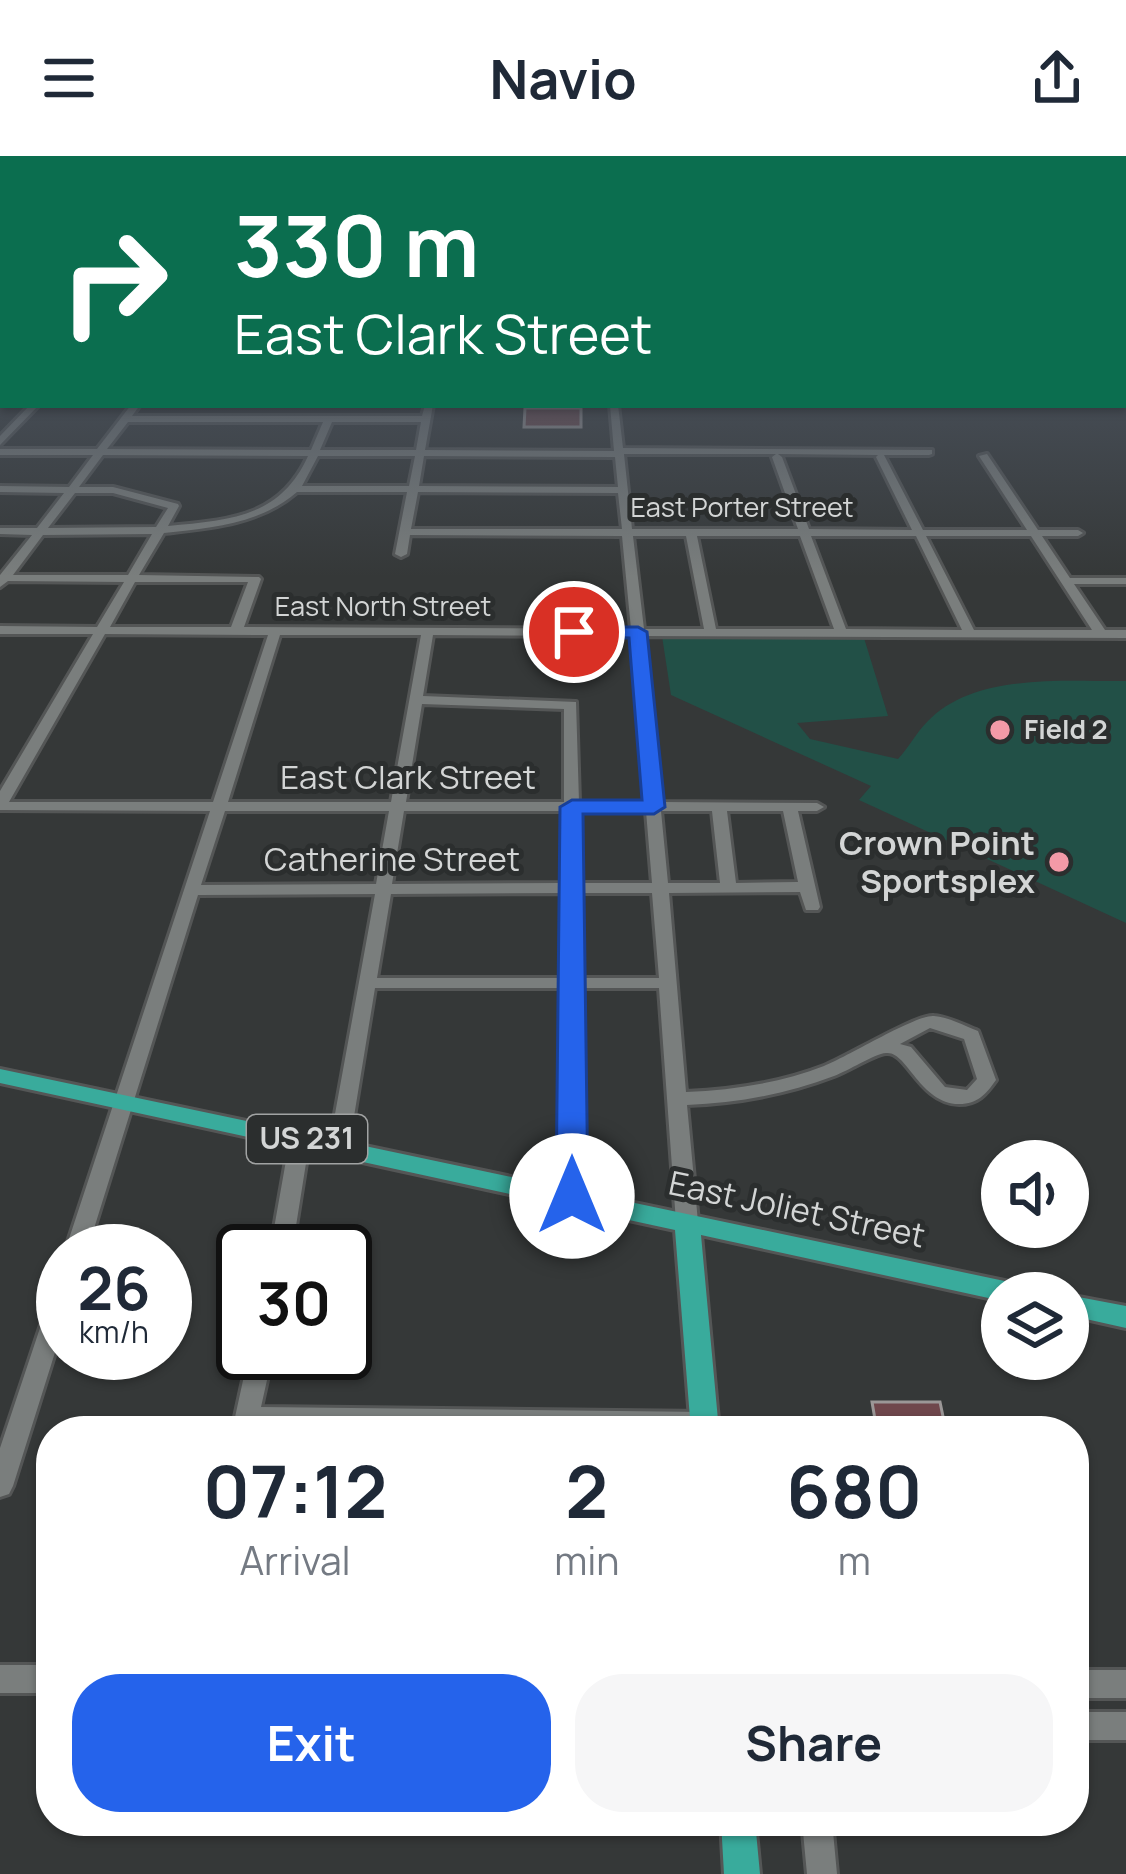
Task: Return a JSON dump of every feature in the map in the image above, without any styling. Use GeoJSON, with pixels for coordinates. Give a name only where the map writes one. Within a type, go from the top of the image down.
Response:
{"type":"FeatureCollection","features":[{"type":"Feature","properties":{"kind":"main road","name":"East Joliet Street"},"geometry":{"type":"LineString","coordinates":[[0,1076],[981,1286]]}},
{"type":"Feature","properties":{"kind":"main road"},"geometry":{"type":"LineString","coordinates":[[687,1222],[704,1416]]}},
{"type":"Feature","properties":{"kind":"main road"},"geometry":{"type":"LineString","coordinates":[[1089,1309],[1126,1317]]}},
{"type":"Feature","properties":{"kind":"main road"},"geometry":{"type":"LineString","coordinates":[[739,1836],[742,1874]]}},
{"type":"Feature","properties":{"kind":"street"},"geometry":{"type":"LineString","coordinates":[[0,442],[25,416]]}},
{"type":"Feature","properties":{"kind":"street"},"geometry":{"type":"LineString","coordinates":[[1,580],[127,416]]}},
{"type":"Feature","properties":{"kind":"street"},"geometry":{"type":"LineString","coordinates":[[206,453],[228,416]]}},
{"type":"Feature","properties":{"kind":"street"},"geometry":{"type":"LineString","coordinates":[[615,416],[654,807],[687,1222]]}},
{"type":"Feature","properties":{"kind":"street"},"geometry":{"type":"LineString","coordinates":[[0,419],[22,419]]}},
{"type":"Feature","properties":{"kind":"street"},"geometry":{"type":"LineString","coordinates":[[125,419],[426,419],[401,554]]}},
{"type":"Feature","properties":{"kind":"street"},"geometry":{"type":"LineString","coordinates":[[291,494],[329,419]]}},
{"type":"Feature","properties":{"kind":"street"},"geometry":{"type":"LineString","coordinates":[[0,452],[929,452]]}},
{"type":"Feature","properties":{"kind":"street"},"geometry":{"type":"LineString","coordinates":[[527,454],[527,490]]}},
{"type":"Feature","properties":{"kind":"street"},"geometry":{"type":"LineString","coordinates":[[984,456],[1101,634]]}},
{"type":"Feature","properties":{"kind":"street"},"geometry":{"type":"LineString","coordinates":[[777,457],[842,633]]}},
{"type":"Feature","properties":{"kind":"street"},"geometry":{"type":"LineString","coordinates":[[881,457],[970,633]]}},
{"type":"Feature","properties":{"kind":"street"},"geometry":{"type":"LineString","coordinates":[[0,489],[125,491],[174,506],[0,805]]}},
{"type":"Feature","properties":{"kind":"street"},"geometry":{"type":"LineString","coordinates":[[0,531],[191,529],[291,494],[622,490]]}},
{"type":"Feature","properties":{"kind":"street","name":"East Porter Street"},"geometry":{"type":"LineString","coordinates":[[405,532],[1078,532]]}},
{"type":"Feature","properties":{"kind":"street"},"geometry":{"type":"LineString","coordinates":[[691,532],[711,633]]}},
{"type":"Feature","properties":{"kind":"street"},"geometry":{"type":"LineString","coordinates":[[1,580],[255,579],[236,631]]}},
{"type":"Feature","properties":{"kind":"street"},"geometry":{"type":"LineString","coordinates":[[1066,581],[1126,581]]}},
{"type":"Feature","properties":{"kind":"street","name":"East North Street"},"geometry":{"type":"LineString","coordinates":[[0,630],[275,631],[364,625],[428,631],[1126,634]]}},
{"type":"Feature","properties":{"kind":"street"},"geometry":{"type":"LineString","coordinates":[[85,1224],[275,631]]}},
{"type":"Feature","properties":{"kind":"street"},"geometry":{"type":"LineString","coordinates":[[340,1147],[428,631]]}},
{"type":"Feature","properties":{"kind":"street"},"geometry":{"type":"LineString","coordinates":[[416,700],[567,703],[572,710],[572,1196]]}},
{"type":"Feature","properties":{"kind":"street","name":"East Clark Street"},"geometry":{"type":"LineString","coordinates":[[0,805],[817,807]]}},
{"type":"Feature","properties":{"kind":"street"},"geometry":{"type":"LineString","coordinates":[[719,807],[729,888]]}},
{"type":"Feature","properties":{"kind":"street"},"geometry":{"type":"LineString","coordinates":[[789,807],[812,907]]}},
{"type":"Feature","properties":{"kind":"street","name":"Catherine Street"},"geometry":{"type":"LineString","coordinates":[[193,890],[807,887]]}},
{"type":"Feature","properties":{"kind":"street"},"geometry":{"type":"LineString","coordinates":[[367,983],[668,983]]}},
{"type":"Feature","properties":{"kind":"street"},"geometry":{"type":"LineString","coordinates":[[677,1100],[725,1098],[786,1086],[924,1024],[953,1025],[976,1042],[987,1080],[972,1096],[939,1094],[923,1082],[904,1051],[883,1046]]}},
{"type":"Feature","properties":{"kind":"street"},"geometry":{"type":"LineString","coordinates":[[286,1224],[300,1138]]}},
{"type":"Feature","properties":{"kind":"street"},"geometry":{"type":"LineString","coordinates":[[0,1486],[36,1375]]}},
{"type":"Feature","properties":{"kind":"street"},"geometry":{"type":"LineString","coordinates":[[248,1416],[255,1380]]}},
{"type":"Feature","properties":{"kind":"street"},"geometry":{"type":"LineString","coordinates":[[0,1679],[36,1678]]}},
{"type":"Feature","properties":{"kind":"street"},"geometry":{"type":"LineString","coordinates":[[1089,1684],[1126,1684]]}},
{"type":"Feature","properties":{"kind":"street"},"geometry":{"type":"LineString","coordinates":[[1089,1726],[1126,1726]]}},
{"type":"Feature","properties":{"kind":"street"},"geometry":{"type":"LineString","coordinates":[[818,1836],[822,1874]]}},
{"type":"Feature","properties":{"kind":"green space","name":"Crown Point Sportsplex"},"geometry":{"type":"Polygon","coordinates":[[[662,636],[864,638],[888,716],[797,723],[810,739],[898,759],[927,722],[969,695],[1021,683],[1126,681],[1126,923],[859,800],[871,786],[671,695],[662,636]]]}},
{"type":"Feature","properties":{"kind":"building"},"geometry":{"type":"Polygon","coordinates":[[[525,416],[581,416],[581,427],[524,427],[525,416]]]}},
{"type":"Feature","properties":{"kind":"building"},"geometry":{"type":"Polygon","coordinates":[[[872,1402],[940,1402],[943,1416],[874,1416],[872,1402]]]}},
{"type":"Feature","properties":{"kind":"place","name":"Field 2"},"geometry":{"type":"Point","coordinates":[1000,730]}},
{"type":"Feature","properties":{"kind":"place","name":"Crown Point Sportsplex"},"geometry":{"type":"Point","coordinates":[1059,862]}},
{"type":"Feature","properties":{"kind":"route"},"geometry":{"type":"LineString","coordinates":[[572,1196],[572,807],[654,807],[638,632],[574,632]]}}]}
